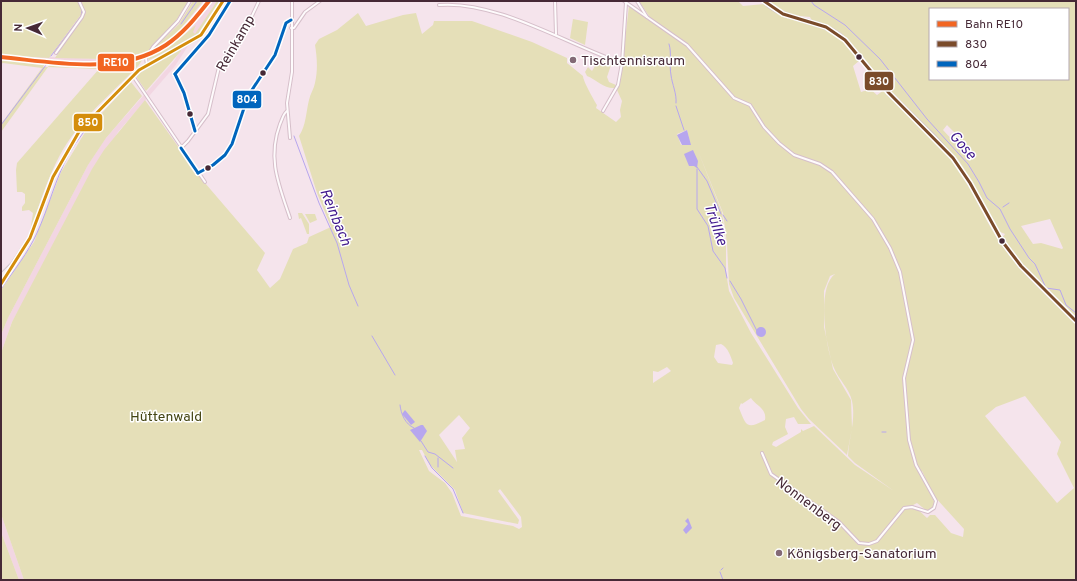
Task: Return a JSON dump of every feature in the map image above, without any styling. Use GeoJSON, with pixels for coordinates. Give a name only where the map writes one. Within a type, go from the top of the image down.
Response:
{"type":"FeatureCollection","features":[{"type":"Feature","properties":{"kind":"main road"},"geometry":{"type":"LineString","coordinates":[[1,284],[30,238],[53,176],[75,137],[91,117],[133,76],[147,65],[201,35],[223,1]]}},
{"type":"Feature","properties":{"kind":"main road"},"geometry":{"type":"LineString","coordinates":[[764,1],[778,13],[788,17],[823,25],[834,30],[845,40],[889,93],[946,151],[970,183],[989,219],[1012,255],[1036,284],[1076,321]]}},
{"type":"Feature","properties":{"kind":"main road"},"geometry":{"type":"LineString","coordinates":[[2,274],[13,264]]}},
{"type":"Feature","properties":{"kind":"street"},"geometry":{"type":"LineString","coordinates":[[56,53],[84,12],[79,1]]}},
{"type":"Feature","properties":{"kind":"street"},"geometry":{"type":"LineString","coordinates":[[147,65],[146,58],[151,50],[178,21],[190,1]]}},
{"type":"Feature","properties":{"kind":"street"},"geometry":{"type":"LineString","coordinates":[[195,131],[184,93],[175,74],[206,38],[230,1]]}},
{"type":"Feature","properties":{"kind":"street","name":"Reinkamp"},"geometry":{"type":"LineString","coordinates":[[180,148],[188,141],[208,114],[219,67],[251,18],[259,1]]}},
{"type":"Feature","properties":{"kind":"street"},"geometry":{"type":"LineString","coordinates":[[290,138],[287,95],[292,72],[292,1]]}},
{"type":"Feature","properties":{"kind":"street"},"geometry":{"type":"LineString","coordinates":[[291,28],[294,28],[306,12],[320,1]]}},
{"type":"Feature","properties":{"kind":"street"},"geometry":{"type":"LineString","coordinates":[[555,1],[556,34]]}},
{"type":"Feature","properties":{"kind":"street","name":"Nonnenberg"},"geometry":{"type":"LineString","coordinates":[[637,1],[647,18],[687,45],[734,98],[750,105],[764,127],[788,150],[799,157],[820,164],[832,172],[873,219],[890,248],[900,272],[913,340],[904,378],[910,440],[916,465],[936,503],[932,510],[928,512],[912,507],[904,508],[877,541],[869,544],[859,543],[839,522],[771,474],[762,453]]}},
{"type":"Feature","properties":{"kind":"street"},"geometry":{"type":"LineString","coordinates":[[625,2],[647,18]]}},
{"type":"Feature","properties":{"kind":"street"},"geometry":{"type":"LineString","coordinates":[[603,111],[617,89],[622,63],[625,2]]}},
{"type":"Feature","properties":{"kind":"street"},"geometry":{"type":"LineString","coordinates":[[439,5],[461,4],[492,10],[520,19],[622,63]]}},
{"type":"Feature","properties":{"kind":"street"},"geometry":{"type":"LineString","coordinates":[[198,173],[214,165],[225,155],[232,144],[248,96],[275,55],[286,23],[291,20]]}},
{"type":"Feature","properties":{"kind":"street"},"geometry":{"type":"LineString","coordinates":[[133,76],[180,148],[205,182]]}},
{"type":"Feature","properties":{"kind":"street"},"geometry":{"type":"LineString","coordinates":[[287,111],[277,132],[273,154],[278,181],[290,218]]}},
{"type":"Feature","properties":{"kind":"shaded area"},"geometry":{"type":"Polygon","coordinates":[[[203,1],[217,1],[175,66],[118,132],[12,322],[1,353],[1,335],[8,318],[88,165],[106,138],[174,61],[195,26],[169,47],[144,58],[128,62],[102,65],[50,63],[1,59],[1,55],[103,59],[146,53],[176,35],[203,1]]]}},
{"type":"Feature","properties":{"kind":"shaded area"},"geometry":{"type":"Polygon","coordinates":[[[687,130],[691,145],[682,145],[677,135],[687,130]]]}},
{"type":"Feature","properties":{"kind":"shaded area"},"geometry":{"type":"Polygon","coordinates":[[[693,150],[698,161],[697,168],[694,166],[689,166],[684,154],[693,150]]]}},
{"type":"Feature","properties":{"kind":"shaded area"},"geometry":{"type":"Polygon","coordinates":[[[759,327],[763,327],[765,328],[765,336],[759,337],[756,334],[756,330],[759,327]]]}},
{"type":"Feature","properties":{"kind":"shaded area"},"geometry":{"type":"Polygon","coordinates":[[[405,410],[415,422],[411,425],[402,414],[405,410]]]}},
{"type":"Feature","properties":{"kind":"shaded area"},"geometry":{"type":"Polygon","coordinates":[[[423,425],[427,431],[420,442],[410,430],[423,425]]]}},
{"type":"Feature","properties":{"kind":"shaded area"},"geometry":{"type":"Polygon","coordinates":[[[1,514],[24,580],[19,580],[1,532],[1,514]]]}},
{"type":"Feature","properties":{"kind":"shaded area"},"geometry":{"type":"Polygon","coordinates":[[[688,518],[692,528],[686,534],[683,530],[688,524],[685,521],[688,518]]]}},
{"type":"Feature","properties":{"kind":"green space"},"geometry":{"type":"Polygon","coordinates":[[[1,1],[79,1],[83,12],[49,58],[1,55],[1,1]]]}},
{"type":"Feature","properties":{"kind":"green space"},"geometry":{"type":"Polygon","coordinates":[[[80,1],[189,1],[175,22],[146,53],[103,59],[55,58],[84,13],[80,1]]]}},
{"type":"Feature","properties":{"kind":"green space"},"geometry":{"type":"Polygon","coordinates":[[[193,1],[203,1],[176,35],[152,50],[179,24],[193,1]]]}},
{"type":"Feature","properties":{"kind":"green space"},"geometry":{"type":"Polygon","coordinates":[[[217,1],[220,1],[202,31],[185,43],[149,60],[149,56],[169,47],[196,25],[193,32],[195,34],[217,1]]]}},
{"type":"Feature","properties":{"kind":"green space","name":"Hüttenwald"},"geometry":{"type":"Polygon","coordinates":[[[639,1],[738,1],[743,6],[764,4],[783,17],[827,29],[838,36],[859,61],[853,66],[861,92],[870,89],[877,95],[884,90],[945,150],[959,170],[993,231],[1007,252],[1035,284],[1076,323],[1076,580],[24,580],[1,514],[1,353],[12,322],[92,169],[104,150],[145,100],[199,176],[265,253],[257,270],[270,288],[280,279],[293,249],[307,243],[309,237],[331,227],[317,193],[299,136],[315,83],[317,64],[315,45],[319,39],[337,30],[358,13],[366,26],[403,15],[416,13],[422,34],[433,25],[434,21],[472,21],[532,42],[567,58],[567,63],[583,76],[597,105],[596,108],[616,122],[621,117],[620,110],[622,101],[617,90],[622,67],[629,5],[648,20],[651,19],[639,1]],[[687,130],[677,134],[681,145],[690,143],[687,130]],[[698,151],[722,212],[726,245],[726,272],[729,291],[751,333],[798,408],[811,424],[798,424],[794,417],[786,419],[785,427],[788,434],[773,442],[772,445],[776,447],[801,432],[801,429],[803,431],[814,426],[855,465],[894,491],[855,463],[848,456],[852,430],[847,455],[809,419],[801,409],[734,298],[729,284],[727,244],[723,213],[698,151]],[[835,274],[830,276],[824,291],[824,305],[829,281],[835,274]],[[824,319],[824,327],[827,342],[824,319]],[[721,344],[716,345],[714,357],[718,363],[732,365],[733,363],[727,350],[721,344]],[[830,356],[833,369],[851,400],[852,428],[853,408],[851,396],[836,372],[830,356]],[[667,367],[658,372],[653,371],[653,383],[671,371],[667,367]],[[1025,396],[996,407],[985,416],[1057,503],[1074,488],[1057,454],[1061,442],[1025,396]],[[751,398],[742,404],[741,403],[739,408],[743,419],[748,424],[754,425],[765,420],[763,410],[751,398]],[[459,415],[439,435],[457,462],[455,450],[465,449],[462,438],[470,428],[459,415]],[[419,450],[429,471],[445,483],[452,493],[461,516],[513,526],[519,529],[522,527],[521,517],[500,489],[498,491],[519,520],[518,524],[463,513],[455,490],[430,465],[422,450],[419,450]],[[922,471],[920,473],[935,503],[932,509],[927,511],[917,503],[913,505],[927,518],[930,515],[935,515],[951,533],[963,537],[964,529],[934,496],[922,471]]]}},
{"type":"Feature","properties":{"kind":"green space"},"geometry":{"type":"Polygon","coordinates":[[[772,1],[1076,1],[1076,319],[1037,281],[1010,249],[1002,238],[1005,234],[998,231],[978,195],[936,137],[896,99],[873,72],[864,58],[841,33],[829,26],[812,21],[810,17],[789,15],[769,5],[772,1]],[[947,125],[943,130],[955,143],[960,138],[947,125]],[[1050,219],[1021,226],[1033,244],[1041,243],[1062,249],[1063,248],[1050,219]]]}},
{"type":"Feature","properties":{"kind":"green space"},"geometry":{"type":"Polygon","coordinates":[[[573,19],[588,22],[585,45],[570,38],[573,19]]]}},
{"type":"Feature","properties":{"kind":"green space"},"geometry":{"type":"Polygon","coordinates":[[[179,48],[181,51],[146,91],[137,78],[137,75],[179,48]]]}},
{"type":"Feature","properties":{"kind":"green space"},"geometry":{"type":"Polygon","coordinates":[[[601,56],[611,65],[607,77],[609,82],[616,85],[615,88],[604,86],[587,76],[585,72],[588,67],[592,71],[601,56]]]}},
{"type":"Feature","properties":{"kind":"green space"},"geometry":{"type":"Polygon","coordinates":[[[144,57],[139,65],[90,114],[67,143],[48,180],[30,232],[33,213],[29,210],[22,211],[22,207],[25,203],[25,194],[22,192],[17,192],[17,163],[99,69],[48,67],[50,63],[102,65],[144,57]]]}},
{"type":"Feature","properties":{"kind":"green space"},"geometry":{"type":"Polygon","coordinates":[[[1,59],[47,62],[43,67],[48,67],[1,132],[1,124],[42,68],[1,64],[1,59]]]}},
{"type":"Feature","properties":{"kind":"green space"},"geometry":{"type":"Polygon","coordinates":[[[131,82],[142,96],[106,138],[88,165],[8,318],[1,335],[1,290],[34,242],[61,172],[87,129],[131,82]]]}},
{"type":"Feature","properties":{"kind":"green space"},"geometry":{"type":"Polygon","coordinates":[[[298,213],[302,213],[309,224],[309,234],[307,234],[301,218],[299,219],[298,213]]]}},
{"type":"Feature","properties":{"kind":"green space"},"geometry":{"type":"Polygon","coordinates":[[[305,214],[315,214],[317,220],[310,223],[305,214]]]}},
{"type":"Feature","properties":{"kind":"green space"},"geometry":{"type":"Polygon","coordinates":[[[1,532],[19,580],[1,580],[1,532]]]}},
{"type":"Feature","properties":{"kind":"waterway","name":"Reinbach"},"geometry":{"type":"LineString","coordinates":[[181,24],[197,1]]}},
{"type":"Feature","properties":{"kind":"waterway","name":"Gose"},"geometry":{"type":"LineString","coordinates":[[811,1],[814,5],[845,25],[880,59],[927,119],[968,164],[987,198],[1000,209],[1010,229],[1029,258],[1035,264],[1046,288],[1060,290],[1066,305],[1076,313]]}},
{"type":"Feature","properties":{"kind":"waterway"},"geometry":{"type":"LineString","coordinates":[[51,56],[81,16],[82,11]]}},
{"type":"Feature","properties":{"kind":"waterway","name":"Trüllke"},"geometry":{"type":"LineString","coordinates":[[669,44],[670,71],[676,96],[676,103]]}},
{"type":"Feature","properties":{"kind":"waterway"},"geometry":{"type":"LineString","coordinates":[[1,125],[46,65]]}},
{"type":"Feature","properties":{"kind":"waterway"},"geometry":{"type":"LineString","coordinates":[[1,289],[29,248],[41,223],[60,173],[75,144],[97,116],[130,82]]}},
{"type":"Feature","properties":{"kind":"waterway","name":"Trüllke"},"geometry":{"type":"LineString","coordinates":[[676,106],[684,130]]}},
{"type":"Feature","properties":{"kind":"waterway","name":"Reinbach"},"geometry":{"type":"LineString","coordinates":[[294,136],[319,203],[337,243],[349,285],[358,306]]}},
{"type":"Feature","properties":{"kind":"waterway"},"geometry":{"type":"LineString","coordinates":[[697,167],[707,181],[721,214]]}},
{"type":"Feature","properties":{"kind":"waterway","name":"Trüllke"},"geometry":{"type":"LineString","coordinates":[[697,169],[697,209],[708,226],[713,251],[725,268],[727,278]]}},
{"type":"Feature","properties":{"kind":"waterway"},"geometry":{"type":"LineString","coordinates":[[1003,207],[1009,203]]}},
{"type":"Feature","properties":{"kind":"waterway"},"geometry":{"type":"LineString","coordinates":[[723,215],[727,221]]}},
{"type":"Feature","properties":{"kind":"waterway","name":"Trüllke"},"geometry":{"type":"LineString","coordinates":[[730,281],[757,331]]}},
{"type":"Feature","properties":{"kind":"waterway","name":"Reinbach"},"geometry":{"type":"LineString","coordinates":[[372,336],[395,375]]}},
{"type":"Feature","properties":{"kind":"waterway","name":"Reinbach"},"geometry":{"type":"LineString","coordinates":[[400,405],[404,418],[408,424],[414,428]]}},
{"type":"Feature","properties":{"kind":"waterway","name":"Reinbach"},"geometry":{"type":"LineString","coordinates":[[421,441],[428,452],[435,454],[453,468]]}},
{"type":"Feature","properties":{"kind":"waterway"},"geometry":{"type":"LineString","coordinates":[[425,456],[432,468],[453,489],[463,513]]}},
{"type":"Feature","properties":{"kind":"waterway","name":"Reinbach"},"geometry":{"type":"LineString","coordinates":[[438,458],[438,467]]}},
{"type":"Feature","properties":{"kind":"waterway"},"geometry":{"type":"LineString","coordinates":[[720,572],[723,580]]}},
{"type":"Feature","properties":{"kind":"rail line","name":"RE10"},"geometry":{"type":"LineString","coordinates":[[1,57],[64,64],[107,64],[128,61],[148,55],[166,45],[189,24],[209,1]]}},
{"type":"Feature","properties":{"kind":"transit line","name":"850"},"geometry":{"type":"LineString","coordinates":[[1,284],[30,238],[53,177],[80,130],[139,70],[201,35],[223,1]]}},
{"type":"Feature","properties":{"kind":"transit line","name":"804"},"geometry":{"type":"LineString","coordinates":[[175,74],[209,35],[230,1]]}},
{"type":"Feature","properties":{"kind":"transit line","name":"830"},"geometry":{"type":"LineString","coordinates":[[764,1],[783,14],[826,27],[845,40],[889,93],[953,158],[970,183],[1002,241],[1021,266],[1076,321]]}},
{"type":"Feature","properties":{"kind":"transit line","name":"804"},"geometry":{"type":"LineString","coordinates":[[198,173],[213,165],[225,155],[232,144],[248,96],[275,55],[286,23],[291,20]]}},
{"type":"Feature","properties":{"kind":"transit line","name":"804"},"geometry":{"type":"LineString","coordinates":[[175,74],[184,93],[195,131]]}},
{"type":"Feature","properties":{"kind":"transit line","name":"804"},"geometry":{"type":"LineString","coordinates":[[181,148],[198,173]]}},
{"type":"Feature","properties":{"kind":"place","name":"Tischtennisraum"},"geometry":{"type":"Point","coordinates":[573,60]}},
{"type":"Feature","properties":{"kind":"place","name":"Königsberg-Sanatorium"},"geometry":{"type":"Point","coordinates":[779,553]}}]}
